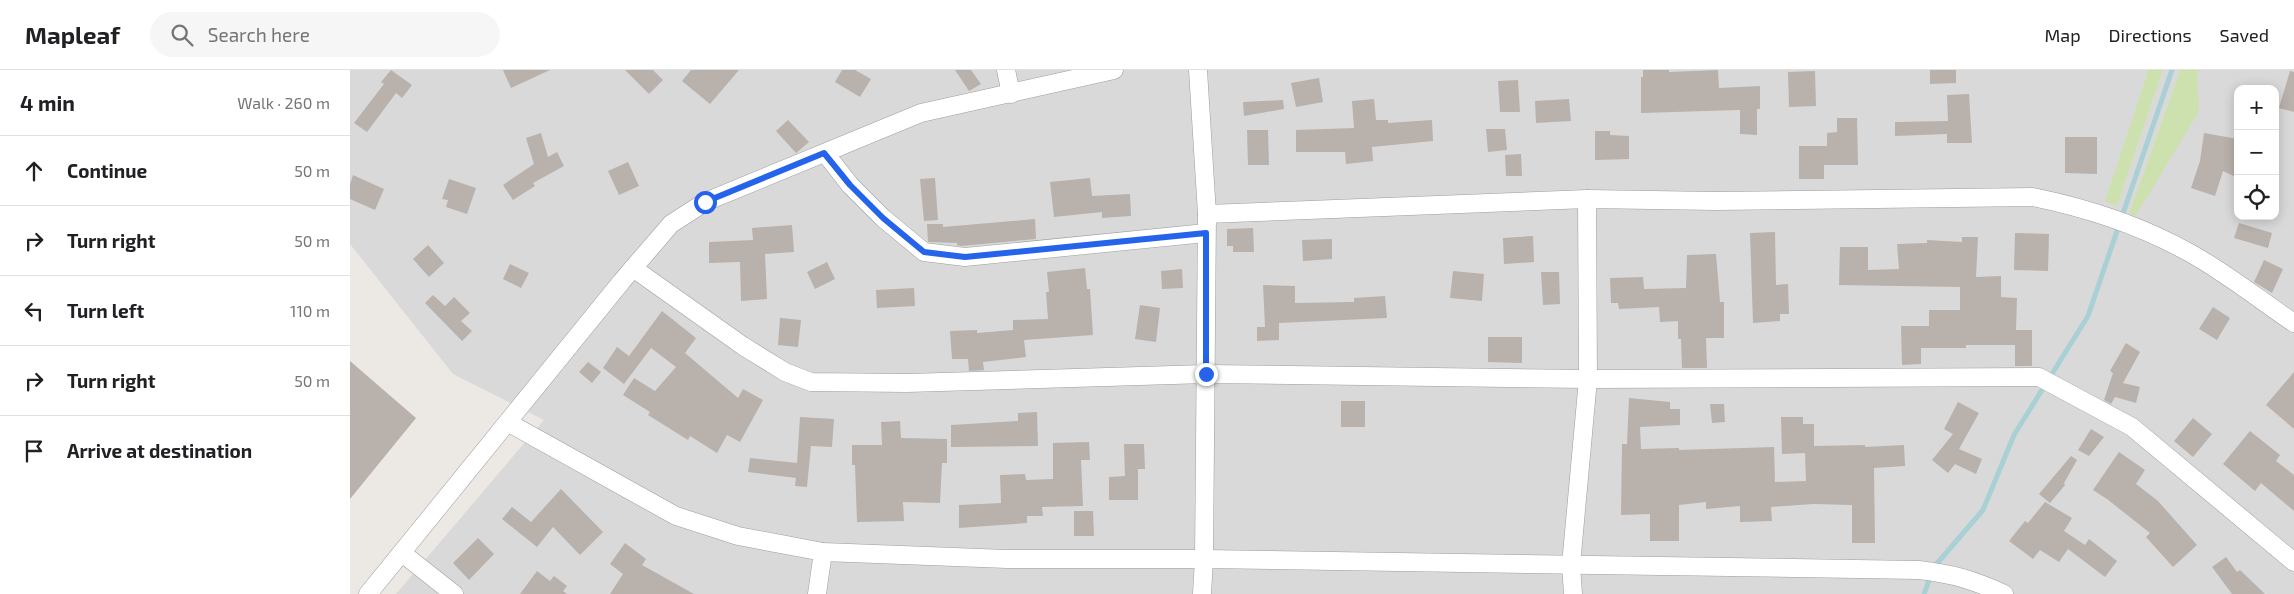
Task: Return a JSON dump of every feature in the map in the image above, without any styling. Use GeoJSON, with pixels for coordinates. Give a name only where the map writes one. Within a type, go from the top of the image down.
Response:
{"type":"FeatureCollection","features":[{"type":"Feature","properties":{"kind":"street"},"geometry":{"type":"LineString","coordinates":[[1006,70],[1011,94]]}},
{"type":"Feature","properties":{"kind":"street"},"geometry":{"type":"LineString","coordinates":[[368,594],[509,423],[633,268],[671,224],[705,202],[921,114],[1114,70]]}},
{"type":"Feature","properties":{"kind":"street"},"geometry":{"type":"LineString","coordinates":[[1198,70],[1207,214],[1204,559],[1202,594]]}},
{"type":"Feature","properties":{"kind":"street"},"geometry":{"type":"LineString","coordinates":[[824,153],[850,185],[876,211],[924,252],[965,257],[1206,233]]}},
{"type":"Feature","properties":{"kind":"street"},"geometry":{"type":"LineString","coordinates":[[1207,214],[1587,199],[1717,201],[2033,197],[2067,204],[2107,217],[2134,227],[2190,253],[2294,323]]}},
{"type":"Feature","properties":{"kind":"street"},"geometry":{"type":"LineString","coordinates":[[1573,594],[1571,565],[1588,379],[1587,199]]}},
{"type":"Feature","properties":{"kind":"street"},"geometry":{"type":"LineString","coordinates":[[633,268],[743,346],[785,372],[811,382],[907,383],[1206,374],[1588,379],[2039,377],[2132,427],[2294,562]]}},
{"type":"Feature","properties":{"kind":"street"},"geometry":{"type":"LineString","coordinates":[[509,423],[676,516],[738,536],[823,552],[1007,559],[1204,559],[1919,570],[1950,574],[1972,580],[2004,594]]}},
{"type":"Feature","properties":{"kind":"street"},"geometry":{"type":"LineString","coordinates":[[402,552],[454,594]]}},
{"type":"Feature","properties":{"kind":"street"},"geometry":{"type":"LineString","coordinates":[[817,594],[823,552]]}},
{"type":"Feature","properties":{"kind":"shaded area"},"geometry":{"type":"Polygon","coordinates":[[[350,70],[2146,70],[2147,75],[2117,206],[2163,70],[2180,70],[2129,214],[2197,79],[2199,70],[2294,70],[2294,594],[396,594],[544,420],[453,374],[350,244],[350,70]]]}},
{"type":"Feature","properties":{"kind":"green space"},"geometry":{"type":"Polygon","coordinates":[[[2146,70],[2163,70],[2117,206],[2105,201],[2147,75],[2146,70]]]}},
{"type":"Feature","properties":{"kind":"green space"},"geometry":{"type":"Polygon","coordinates":[[[2180,70],[2199,70],[2197,79],[2199,112],[2134,218],[2129,214],[2180,70]]]}},
{"type":"Feature","properties":{"kind":"building"},"geometry":{"type":"Polygon","coordinates":[[[391,70],[412,85],[402,98],[396,93],[367,132],[354,123],[384,84],[381,82],[391,70]]]}},
{"type":"Feature","properties":{"kind":"building"},"geometry":{"type":"Polygon","coordinates":[[[503,70],[550,70],[511,88],[503,70]]]}},
{"type":"Feature","properties":{"kind":"building"},"geometry":{"type":"Polygon","coordinates":[[[625,70],[653,70],[663,80],[649,94],[625,70]]]}},
{"type":"Feature","properties":{"kind":"building"},"geometry":{"type":"Polygon","coordinates":[[[691,70],[739,70],[710,104],[682,81],[691,70]]]}},
{"type":"Feature","properties":{"kind":"building"},"geometry":{"type":"Polygon","coordinates":[[[842,70],[855,70],[871,79],[860,97],[835,82],[842,70]]]}},
{"type":"Feature","properties":{"kind":"building"},"geometry":{"type":"Polygon","coordinates":[[[955,70],[971,70],[981,84],[969,91],[955,70]]]}},
{"type":"Feature","properties":{"kind":"building"},"geometry":{"type":"Polygon","coordinates":[[[1643,70],[1669,70],[1669,72],[1718,70],[1719,88],[1760,86],[1760,109],[1757,109],[1757,135],[1740,134],[1740,110],[1641,113],[1641,77],[1643,77],[1643,70]]]}},
{"type":"Feature","properties":{"kind":"building"},"geometry":{"type":"Polygon","coordinates":[[[1930,70],[1956,70],[1956,83],[1930,84],[1930,70]]]}},
{"type":"Feature","properties":{"kind":"building"},"geometry":{"type":"Polygon","coordinates":[[[1815,71],[1816,106],[1789,107],[1788,72],[1815,71]]]}},
{"type":"Feature","properties":{"kind":"building"},"geometry":{"type":"Polygon","coordinates":[[[2290,71],[2294,72],[2294,112],[2279,108],[2290,71]]]}},
{"type":"Feature","properties":{"kind":"building"},"geometry":{"type":"Polygon","coordinates":[[[1319,78],[1323,102],[1296,107],[1291,83],[1319,78]]]}},
{"type":"Feature","properties":{"kind":"building"},"geometry":{"type":"Polygon","coordinates":[[[1518,80],[1520,112],[1500,112],[1498,81],[1518,80]]]}},
{"type":"Feature","properties":{"kind":"building"},"geometry":{"type":"Polygon","coordinates":[[[1969,94],[1972,143],[1947,143],[1947,134],[1895,136],[1895,122],[1948,121],[1947,95],[1969,94]]]}},
{"type":"Feature","properties":{"kind":"building"},"geometry":{"type":"Polygon","coordinates":[[[1374,99],[1376,120],[1388,120],[1388,123],[1432,120],[1433,141],[1372,147],[1373,161],[1346,164],[1345,152],[1296,152],[1296,130],[1354,128],[1352,101],[1374,99]]]}},
{"type":"Feature","properties":{"kind":"building"},"geometry":{"type":"Polygon","coordinates":[[[1569,99],[1571,121],[1536,123],[1535,101],[1569,99]]]}},
{"type":"Feature","properties":{"kind":"building"},"geometry":{"type":"Polygon","coordinates":[[[1283,100],[1284,109],[1244,116],[1243,102],[1283,100]]]}},
{"type":"Feature","properties":{"kind":"building"},"geometry":{"type":"Polygon","coordinates":[[[1837,118],[1857,118],[1858,165],[1824,165],[1824,179],[1799,179],[1799,146],[1827,146],[1827,133],[1837,132],[1837,118]]]}},
{"type":"Feature","properties":{"kind":"building"},"geometry":{"type":"Polygon","coordinates":[[[788,120],[809,142],[796,153],[776,131],[788,120]]]}},
{"type":"Feature","properties":{"kind":"building"},"geometry":{"type":"Polygon","coordinates":[[[1486,129],[1505,129],[1507,150],[1488,152],[1486,129]]]}},
{"type":"Feature","properties":{"kind":"building"},"geometry":{"type":"Polygon","coordinates":[[[1247,130],[1268,130],[1269,165],[1248,165],[1247,130]]]}},
{"type":"Feature","properties":{"kind":"building"},"geometry":{"type":"Polygon","coordinates":[[[1595,131],[1610,131],[1610,135],[1629,136],[1629,159],[1595,160],[1595,131]]]}},
{"type":"Feature","properties":{"kind":"building"},"geometry":{"type":"Polygon","coordinates":[[[541,133],[548,157],[557,152],[564,166],[533,183],[535,186],[513,200],[503,185],[534,164],[526,138],[541,133]]]}},
{"type":"Feature","properties":{"kind":"building"},"geometry":{"type":"Polygon","coordinates":[[[2204,133],[2234,138],[2234,176],[2223,171],[2215,196],[2191,188],[2200,161],[2204,133]]]}},
{"type":"Feature","properties":{"kind":"building"},"geometry":{"type":"Polygon","coordinates":[[[2065,137],[2097,137],[2097,174],[2065,173],[2065,137]]]}},
{"type":"Feature","properties":{"kind":"building"},"geometry":{"type":"Polygon","coordinates":[[[1521,154],[1522,176],[1506,176],[1505,155],[1521,154]]]}},
{"type":"Feature","properties":{"kind":"building"},"geometry":{"type":"Polygon","coordinates":[[[628,162],[639,186],[619,195],[608,171],[628,162]]]}},
{"type":"Feature","properties":{"kind":"building"},"geometry":{"type":"Polygon","coordinates":[[[353,175],[384,189],[375,210],[350,199],[350,184],[353,175]]]}},
{"type":"Feature","properties":{"kind":"building"},"geometry":{"type":"Polygon","coordinates":[[[935,178],[938,220],[924,221],[920,179],[935,178]]]}},
{"type":"Feature","properties":{"kind":"building"},"geometry":{"type":"Polygon","coordinates":[[[1090,178],[1092,196],[1130,194],[1131,216],[1102,218],[1102,212],[1054,217],[1050,182],[1090,178]]]}},
{"type":"Feature","properties":{"kind":"building"},"geometry":{"type":"Polygon","coordinates":[[[449,179],[476,188],[467,214],[446,207],[448,200],[442,199],[449,179]]]}},
{"type":"Feature","properties":{"kind":"building"},"geometry":{"type":"Polygon","coordinates":[[[1035,219],[1036,239],[961,246],[957,245],[957,243],[928,242],[927,224],[943,224],[943,227],[1035,219]]]}},
{"type":"Feature","properties":{"kind":"building"},"geometry":{"type":"Polygon","coordinates":[[[2239,223],[2272,233],[2268,248],[2234,238],[2239,223]]]}},
{"type":"Feature","properties":{"kind":"building"},"geometry":{"type":"Polygon","coordinates":[[[792,225],[794,252],[765,254],[767,299],[741,301],[740,262],[709,263],[709,242],[753,240],[752,228],[792,225]]]}},
{"type":"Feature","properties":{"kind":"building"},"geometry":{"type":"Polygon","coordinates":[[[1253,228],[1254,252],[1233,252],[1233,246],[1227,246],[1227,229],[1253,228]]]}},
{"type":"Feature","properties":{"kind":"building"},"geometry":{"type":"Polygon","coordinates":[[[1775,232],[1776,285],[1788,284],[1789,314],[1780,314],[1780,321],[1753,323],[1750,233],[1775,232]]]}},
{"type":"Feature","properties":{"kind":"building"},"geometry":{"type":"Polygon","coordinates":[[[2015,233],[2049,234],[2048,271],[2014,270],[2015,233]]]}},
{"type":"Feature","properties":{"kind":"building"},"geometry":{"type":"Polygon","coordinates":[[[1533,236],[1534,262],[1504,264],[1503,238],[1533,236]]]}},
{"type":"Feature","properties":{"kind":"building"},"geometry":{"type":"Polygon","coordinates":[[[1962,237],[1978,237],[1976,277],[2001,276],[2001,297],[2017,298],[2016,330],[2032,330],[2032,366],[2015,366],[2015,345],[1966,345],[1966,348],[1921,348],[1921,364],[1902,365],[1901,326],[1929,326],[1929,310],[1960,310],[1960,287],[1839,285],[1840,247],[1868,247],[1868,270],[1899,269],[1897,244],[1927,243],[1927,240],[1962,242],[1962,237]]]}},
{"type":"Feature","properties":{"kind":"building"},"geometry":{"type":"Polygon","coordinates":[[[1332,239],[1332,259],[1303,261],[1302,240],[1332,239]]]}},
{"type":"Feature","properties":{"kind":"building"},"geometry":{"type":"Polygon","coordinates":[[[428,245],[444,263],[429,277],[413,259],[428,245]]]}},
{"type":"Feature","properties":{"kind":"building"},"geometry":{"type":"Polygon","coordinates":[[[1716,254],[1720,302],[1724,302],[1724,338],[1706,338],[1707,368],[1682,368],[1681,339],[1678,339],[1678,321],[1660,322],[1659,307],[1619,309],[1618,303],[1611,303],[1610,278],[1643,277],[1644,289],[1686,288],[1687,255],[1716,254]]]}},
{"type":"Feature","properties":{"kind":"building"},"geometry":{"type":"Polygon","coordinates":[[[2264,260],[2283,269],[2272,293],[2254,282],[2264,260]]]}},
{"type":"Feature","properties":{"kind":"building"},"geometry":{"type":"Polygon","coordinates":[[[827,262],[835,279],[815,289],[807,272],[827,262]]]}},
{"type":"Feature","properties":{"kind":"building"},"geometry":{"type":"Polygon","coordinates":[[[510,264],[529,273],[521,288],[503,279],[510,264]]]}},
{"type":"Feature","properties":{"kind":"building"},"geometry":{"type":"Polygon","coordinates":[[[1085,268],[1087,289],[1090,289],[1093,335],[1024,340],[1026,357],[983,362],[984,370],[969,371],[968,359],[952,359],[950,331],[977,330],[977,333],[1013,330],[1013,320],[1048,319],[1046,292],[1049,292],[1047,272],[1085,268]]]}},
{"type":"Feature","properties":{"kind":"building"},"geometry":{"type":"Polygon","coordinates":[[[1182,269],[1183,288],[1162,289],[1161,271],[1182,269]]]}},
{"type":"Feature","properties":{"kind":"building"},"geometry":{"type":"Polygon","coordinates":[[[1453,271],[1484,274],[1482,301],[1450,298],[1453,271]]]}},
{"type":"Feature","properties":{"kind":"building"},"geometry":{"type":"Polygon","coordinates":[[[1541,272],[1559,272],[1560,304],[1543,305],[1541,272]]]}},
{"type":"Feature","properties":{"kind":"building"},"geometry":{"type":"Polygon","coordinates":[[[1263,285],[1295,286],[1295,303],[1354,302],[1354,298],[1385,296],[1387,318],[1279,323],[1279,340],[1257,341],[1257,327],[1265,327],[1263,285]]]}},
{"type":"Feature","properties":{"kind":"building"},"geometry":{"type":"Polygon","coordinates":[[[914,288],[915,306],[877,308],[876,290],[914,288]]]}},
{"type":"Feature","properties":{"kind":"building"},"geometry":{"type":"Polygon","coordinates":[[[433,295],[445,306],[454,297],[470,313],[461,321],[472,331],[462,341],[425,303],[433,295]]]}},
{"type":"Feature","properties":{"kind":"building"},"geometry":{"type":"Polygon","coordinates":[[[1140,305],[1160,308],[1156,342],[1135,339],[1140,305]]]}},
{"type":"Feature","properties":{"kind":"building"},"geometry":{"type":"Polygon","coordinates":[[[2213,307],[2230,318],[2217,340],[2199,329],[2213,307]]]}},
{"type":"Feature","properties":{"kind":"building"},"geometry":{"type":"Polygon","coordinates":[[[662,311],[696,338],[685,353],[738,398],[743,389],[763,400],[740,442],[727,435],[717,453],[690,436],[688,440],[648,415],[650,412],[623,395],[634,378],[655,391],[676,367],[651,348],[624,384],[603,368],[617,347],[629,356],[662,311]]]}},
{"type":"Feature","properties":{"kind":"building"},"geometry":{"type":"Polygon","coordinates":[[[780,318],[801,320],[798,347],[778,345],[780,318]]]}},
{"type":"Feature","properties":{"kind":"building"},"geometry":{"type":"Polygon","coordinates":[[[1488,337],[1522,337],[1522,363],[1488,362],[1488,337]]]}},
{"type":"Feature","properties":{"kind":"building"},"geometry":{"type":"Polygon","coordinates":[[[2126,343],[2140,352],[2123,383],[2140,387],[2136,403],[2115,397],[2111,404],[2104,400],[2113,373],[2110,371],[2126,343]]]}},
{"type":"Feature","properties":{"kind":"building"},"geometry":{"type":"Polygon","coordinates":[[[350,361],[416,418],[350,499],[350,361]]]}},
{"type":"Feature","properties":{"kind":"building"},"geometry":{"type":"Polygon","coordinates":[[[588,362],[601,372],[592,383],[579,372],[588,362]]]}},
{"type":"Feature","properties":{"kind":"building"},"geometry":{"type":"Polygon","coordinates":[[[2294,372],[2294,429],[2266,405],[2294,372]]]}},
{"type":"Feature","properties":{"kind":"building"},"geometry":{"type":"Polygon","coordinates":[[[1629,398],[1670,402],[1670,409],[1680,409],[1680,425],[1640,427],[1641,449],[1679,448],[1679,450],[1774,447],[1775,482],[1806,481],[1805,453],[1782,454],[1781,417],[1803,417],[1803,424],[1814,424],[1814,446],[1865,445],[1865,447],[1904,445],[1905,466],[1874,468],[1875,543],[1852,543],[1852,505],[1813,504],[1771,507],[1772,521],[1740,522],[1740,506],[1706,509],[1706,502],[1679,505],[1679,541],[1650,541],[1650,514],[1621,515],[1622,444],[1627,444],[1629,398]]]}},
{"type":"Feature","properties":{"kind":"building"},"geometry":{"type":"Polygon","coordinates":[[[1341,401],[1365,401],[1365,427],[1341,427],[1341,401]]]}},
{"type":"Feature","properties":{"kind":"building"},"geometry":{"type":"Polygon","coordinates":[[[1958,402],[1979,413],[1959,449],[1982,459],[1976,474],[1955,464],[1948,473],[1932,460],[1953,434],[1944,429],[1958,402]]]}},
{"type":"Feature","properties":{"kind":"building"},"geometry":{"type":"Polygon","coordinates":[[[1710,404],[1724,404],[1725,422],[1712,423],[1710,404]]]}},
{"type":"Feature","properties":{"kind":"building"},"geometry":{"type":"Polygon","coordinates":[[[1037,412],[1038,446],[951,447],[951,425],[1018,421],[1018,413],[1037,412]]]}},
{"type":"Feature","properties":{"kind":"building"},"geometry":{"type":"Polygon","coordinates":[[[800,417],[834,419],[832,447],[811,446],[807,487],[795,486],[796,478],[748,472],[750,458],[797,463],[800,417]]]}},
{"type":"Feature","properties":{"kind":"building"},"geometry":{"type":"Polygon","coordinates":[[[2193,418],[2212,434],[2193,457],[2174,441],[2193,418]]]}},
{"type":"Feature","properties":{"kind":"building"},"geometry":{"type":"Polygon","coordinates":[[[900,421],[901,438],[947,439],[947,463],[942,463],[940,503],[903,502],[904,521],[857,522],[855,465],[852,465],[852,445],[882,445],[881,422],[900,421]]]}},
{"type":"Feature","properties":{"kind":"building"},"geometry":{"type":"Polygon","coordinates":[[[2091,429],[2104,437],[2089,456],[2078,450],[2091,429]]]}},
{"type":"Feature","properties":{"kind":"building"},"geometry":{"type":"Polygon","coordinates":[[[2250,431],[2280,455],[2276,461],[2294,475],[2294,511],[2261,483],[2255,491],[2223,464],[2250,431]]]}},
{"type":"Feature","properties":{"kind":"building"},"geometry":{"type":"Polygon","coordinates":[[[1089,442],[1090,460],[1081,460],[1083,506],[1042,507],[1043,516],[1027,516],[1027,523],[959,528],[959,505],[1001,503],[1000,475],[1025,474],[1026,480],[1053,479],[1053,443],[1089,442]]]}},
{"type":"Feature","properties":{"kind":"building"},"geometry":{"type":"Polygon","coordinates":[[[1124,444],[1144,444],[1145,469],[1138,469],[1138,500],[1109,500],[1109,477],[1125,476],[1124,444]]]}},
{"type":"Feature","properties":{"kind":"building"},"geometry":{"type":"Polygon","coordinates":[[[2119,452],[2145,470],[2136,484],[2158,501],[2197,545],[2173,567],[2146,537],[2150,533],[2093,490],[2119,452]]]}},
{"type":"Feature","properties":{"kind":"building"},"geometry":{"type":"Polygon","coordinates":[[[2071,456],[2077,460],[2064,483],[2065,485],[2050,503],[2039,494],[2071,456]]]}},
{"type":"Feature","properties":{"kind":"building"},"geometry":{"type":"Polygon","coordinates":[[[561,489],[603,532],[580,555],[553,527],[537,547],[502,519],[512,507],[531,522],[561,489]]]}},
{"type":"Feature","properties":{"kind":"building"},"geometry":{"type":"Polygon","coordinates":[[[2045,502],[2072,518],[2064,531],[2085,545],[2089,539],[2117,561],[2105,577],[2068,549],[2059,562],[2040,550],[2033,559],[2009,541],[2025,521],[2028,523],[2045,502]]]}},
{"type":"Feature","properties":{"kind":"building"},"geometry":{"type":"Polygon","coordinates":[[[1074,511],[1093,511],[1094,536],[1074,536],[1074,511]]]}},
{"type":"Feature","properties":{"kind":"building"},"geometry":{"type":"Polygon","coordinates":[[[478,538],[494,554],[469,580],[453,563],[478,538]]]}},
{"type":"Feature","properties":{"kind":"building"},"geometry":{"type":"Polygon","coordinates":[[[625,543],[646,559],[642,565],[694,594],[610,594],[623,574],[610,564],[625,543]]]}},
{"type":"Feature","properties":{"kind":"building"},"geometry":{"type":"Polygon","coordinates":[[[2226,557],[2237,572],[2240,570],[2265,594],[2232,594],[2212,567],[2226,557]]]}},
{"type":"Feature","properties":{"kind":"building"},"geometry":{"type":"Polygon","coordinates":[[[537,571],[550,581],[554,576],[567,586],[563,591],[567,594],[520,594],[537,571]]]}},
{"type":"Feature","properties":{"kind":"waterway"},"geometry":{"type":"LineString","coordinates":[[1934,567],[1983,510],[2014,435],[2088,316],[2172,70]]}},
{"type":"Feature","properties":{"kind":"waterway"},"geometry":{"type":"LineString","coordinates":[[1924,594],[1931,575]]}},
{"type":"Feature","properties":{"kind":"route"},"geometry":{"type":"LineString","coordinates":[[705,202],[747,183],[824,153],[850,185],[883,218],[924,252],[965,257],[1206,233],[1206,374]]}}]}
